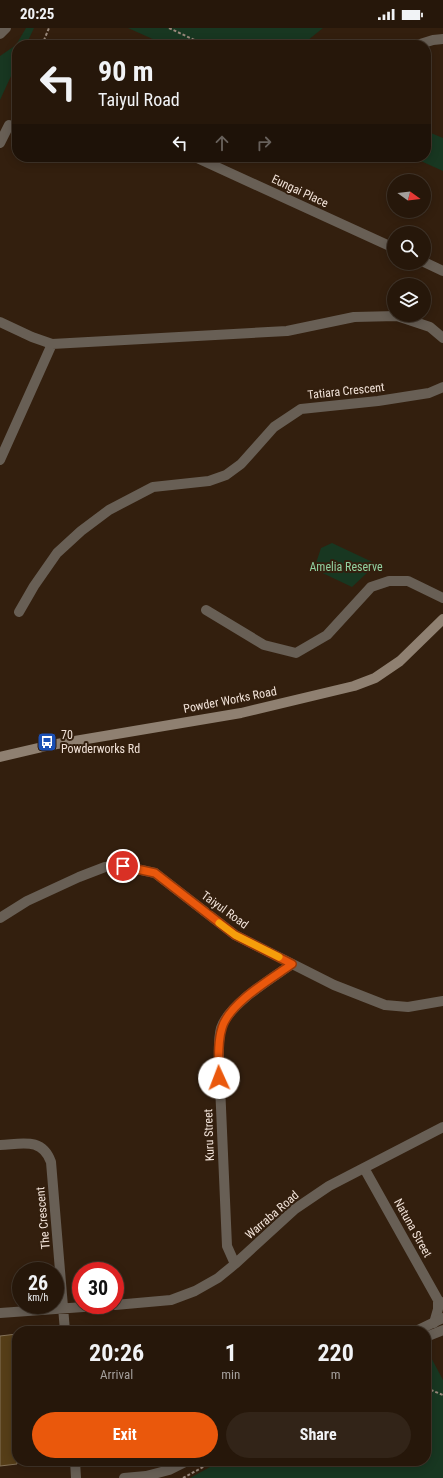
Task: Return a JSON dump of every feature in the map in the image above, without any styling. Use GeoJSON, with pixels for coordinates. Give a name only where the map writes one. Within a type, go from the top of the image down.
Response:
{"type":"FeatureCollection","features":[{"type":"Feature","properties":{"kind":"main road","name":"Powder Works Road"},"geometry":{"type":"LineString","coordinates":[[0,757],[51,745],[241,713],[354,686],[375,678],[400,661],[443,619]]}},
{"type":"Feature","properties":{"kind":"street"},"geometry":{"type":"LineString","coordinates":[[0,34],[6,28]]}},
{"type":"Feature","properties":{"kind":"street"},"geometry":{"type":"LineString","coordinates":[[431,41],[443,39]]}},
{"type":"Feature","properties":{"kind":"street"},"geometry":{"type":"LineString","coordinates":[[0,143],[9,125]]}},
{"type":"Feature","properties":{"kind":"street","name":"Eungai Place"},"geometry":{"type":"LineString","coordinates":[[206,162],[387,245]]}},
{"type":"Feature","properties":{"kind":"street"},"geometry":{"type":"LineString","coordinates":[[431,265],[443,271]]}},
{"type":"Feature","properties":{"kind":"street"},"geometry":{"type":"LineString","coordinates":[[0,322],[32,337],[52,344],[287,331],[354,317],[396,316],[430,327],[443,338]]}},
{"type":"Feature","properties":{"kind":"street"},"geometry":{"type":"LineString","coordinates":[[0,460],[52,344]]}},
{"type":"Feature","properties":{"kind":"street","name":"Tatiara Crescent"},"geometry":{"type":"LineString","coordinates":[[19,612],[34,586],[57,553],[81,531],[109,510],[153,487],[209,481],[226,475],[241,464],[274,427],[300,409],[378,401],[429,393],[443,387]]}},
{"type":"Feature","properties":{"kind":"street"},"geometry":{"type":"LineString","coordinates":[[206,610],[264,644],[296,653],[328,635],[371,587],[389,581],[408,581],[443,598]]}},
{"type":"Feature","properties":{"kind":"street","name":"Taiyul Road"},"geometry":{"type":"LineString","coordinates":[[0,918],[27,901],[79,877],[105,867],[123,866],[155,873],[235,935],[334,985],[385,1005],[408,1007],[443,1001]]}},
{"type":"Feature","properties":{"kind":"street","name":"Kuru Street"},"geometry":{"type":"LineString","coordinates":[[235,1264],[227,1246],[218,1047],[222,1028],[229,1014],[246,997],[292,964]]}},
{"type":"Feature","properties":{"kind":"street","name":"Warraba Road"},"geometry":{"type":"LineString","coordinates":[[124,1304],[171,1300],[201,1288],[218,1278],[235,1264],[295,1209],[329,1186],[443,1127]]}},
{"type":"Feature","properties":{"kind":"street","name":"The Crescent"},"geometry":{"type":"LineString","coordinates":[[0,1145],[28,1143],[38,1145],[48,1153],[51,1162],[60,1262]]}},
{"type":"Feature","properties":{"kind":"street","name":"Natuna Street"},"geometry":{"type":"LineString","coordinates":[[364,1168],[441,1302],[437,1314],[439,1320]]}},
{"type":"Feature","properties":{"kind":"street"},"geometry":{"type":"LineString","coordinates":[[64,1309],[72,1308]]}},
{"type":"Feature","properties":{"kind":"street","name":"The Crescent"},"geometry":{"type":"LineString","coordinates":[[64,1309],[65,1326]]}},
{"type":"Feature","properties":{"kind":"street"},"geometry":{"type":"LineString","coordinates":[[0,1313],[12,1312]]}},
{"type":"Feature","properties":{"kind":"street"},"geometry":{"type":"LineString","coordinates":[[426,1326],[439,1320]]}},
{"type":"Feature","properties":{"kind":"street"},"geometry":{"type":"LineString","coordinates":[[431,1335],[443,1330]]}},
{"type":"Feature","properties":{"kind":"street"},"geometry":{"type":"LineString","coordinates":[[75,1466],[76,1478]]}},
{"type":"Feature","properties":{"kind":"street"},"geometry":{"type":"LineString","coordinates":[[124,1478],[146,1476],[169,1470],[177,1466]]}},
{"type":"Feature","properties":{"kind":"path"},"geometry":{"type":"LineString","coordinates":[[44,40],[49,28]]}},
{"type":"Feature","properties":{"kind":"path"},"geometry":{"type":"LineString","coordinates":[[169,28],[194,40]]}},
{"type":"Feature","properties":{"kind":"path"},"geometry":{"type":"LineString","coordinates":[[9,125],[12,117]]}},
{"type":"Feature","properties":{"kind":"path"},"geometry":{"type":"LineString","coordinates":[[431,1390],[443,1395]]}},
{"type":"Feature","properties":{"kind":"path"},"geometry":{"type":"LineString","coordinates":[[183,1478],[205,1466]]}},
{"type":"Feature","properties":{"kind":"green space"},"geometry":{"type":"Polygon","coordinates":[[[26,28],[34,28],[28,40],[19,40],[26,28]]]}},
{"type":"Feature","properties":{"kind":"green space"},"geometry":{"type":"Polygon","coordinates":[[[128,28],[323,28],[308,40],[155,40],[128,28]]]}},
{"type":"Feature","properties":{"kind":"green space"},"geometry":{"type":"Polygon","coordinates":[[[12,48],[12,74],[0,100],[0,56],[12,48]]]}},
{"type":"Feature","properties":{"kind":"green space"},"geometry":{"type":"Polygon","coordinates":[[[431,133],[443,138],[443,171],[423,162],[431,162],[431,133]]]}},
{"type":"Feature","properties":{"kind":"green space","name":"Amelia Reserve"},"geometry":{"type":"Polygon","coordinates":[[[332,543],[383,567],[369,571],[352,587],[314,569],[321,548],[332,543]]]}},
{"type":"Feature","properties":{"kind":"green space"},"geometry":{"type":"Polygon","coordinates":[[[431,1357],[443,1380],[443,1478],[190,1478],[212,1466],[431,1466],[431,1357]]]}},
{"type":"Feature","properties":{"kind":"building"},"geometry":{"type":"Polygon","coordinates":[[[12,1335],[12,1465],[0,1466],[0,1336],[12,1335]]]}},
{"type":"Feature","properties":{"kind":"slow traffic"},"geometry":{"type":"LineString","coordinates":[[219,923],[235,935],[279,957]]}},
{"type":"Feature","properties":{"kind":"place","name":"70 Powderworks Rd"},"geometry":{"type":"Point","coordinates":[47,742]}},
{"type":"Feature","properties":{"kind":"route"},"geometry":{"type":"LineString","coordinates":[[123,866],[155,873],[235,935],[292,964],[246,997],[229,1014],[222,1028],[218,1047],[219,1078]]}}]}
